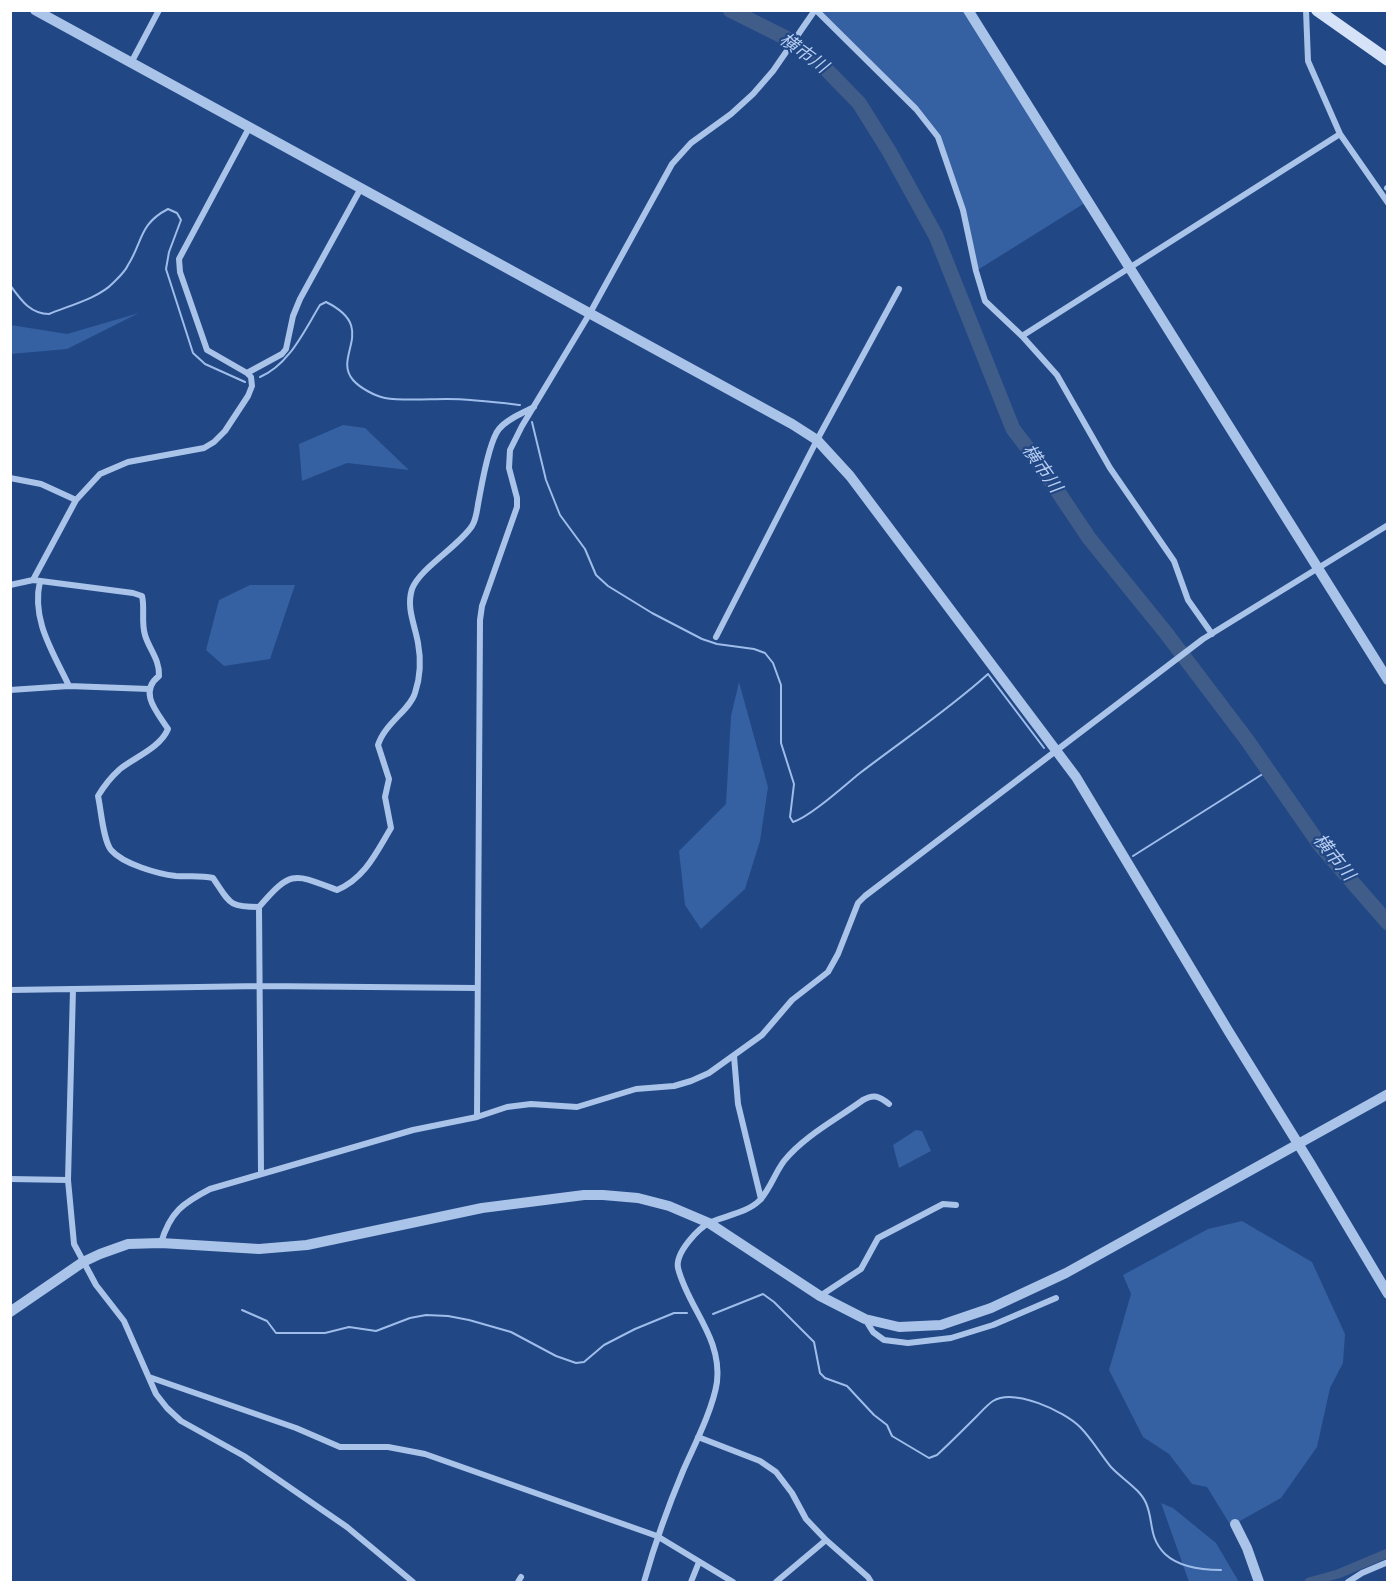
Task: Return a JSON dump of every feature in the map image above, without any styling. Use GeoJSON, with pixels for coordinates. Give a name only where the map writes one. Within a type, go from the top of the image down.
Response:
{"type":"FeatureCollection","features":[{"type":"Feature","properties":{"kind":"main road"},"geometry":{"type":"LineString","coordinates":[[1317,10],[1388,60]]}},
{"type":"Feature","properties":{"kind":"street"},"geometry":{"type":"LineString","coordinates":[[35,10],[792,424],[817,440],[850,476],[1076,777],[1388,1294]]}},
{"type":"Feature","properties":{"kind":"street"},"geometry":{"type":"LineString","coordinates":[[131,63],[159,10]]}},
{"type":"Feature","properties":{"kind":"street"},"geometry":{"type":"LineString","coordinates":[[968,10],[1388,680]]}},
{"type":"Feature","properties":{"kind":"street"},"geometry":{"type":"LineString","coordinates":[[1306,10],[1308,61],[1340,134],[1388,203]]}},
{"type":"Feature","properties":{"kind":"street"},"geometry":{"type":"LineString","coordinates":[[477,1117],[480,620],[482,606],[517,507],[517,498],[509,468],[510,450],[590,313],[672,164],[691,143],[731,114],[753,94],[773,71],[814,12],[916,109],[938,137],[963,210],[985,301],[1058,375],[1110,468],[1174,561],[1188,600],[1212,634]]}},
{"type":"Feature","properties":{"kind":"street"},"geometry":{"type":"LineString","coordinates":[[69,686],[42,630],[36,580],[76,500],[106,470],[128,462],[204,448],[214,442],[225,431],[249,396],[252,386],[248,373],[207,350],[180,273],[180,259],[249,128]]}},
{"type":"Feature","properties":{"kind":"street"},"geometry":{"type":"LineString","coordinates":[[1022,336],[1340,134]]}},
{"type":"Feature","properties":{"kind":"street"},"geometry":{"type":"LineString","coordinates":[[1380,192],[1387,187]]}},
{"type":"Feature","properties":{"kind":"street"},"geometry":{"type":"LineString","coordinates":[[248,373],[272,361],[286,349],[293,316],[300,299],[362,188]]}},
{"type":"Feature","properties":{"kind":"street"},"geometry":{"type":"LineString","coordinates":[[716,637],[817,440],[899,289]]}},
{"type":"Feature","properties":{"kind":"street"},"geometry":{"type":"LineString","coordinates":[[261,1173],[259,907],[278,885],[293,877],[303,877],[337,890],[351,884],[367,868],[391,828],[385,798],[389,779],[378,745],[389,725],[414,698],[416,690],[420,667],[419,644],[409,606],[412,588],[472,525],[492,442],[498,429],[534,406]]}},
{"type":"Feature","properties":{"kind":"street"},"geometry":{"type":"LineString","coordinates":[[10,478],[41,484],[76,500]]}},
{"type":"Feature","properties":{"kind":"street"},"geometry":{"type":"LineString","coordinates":[[161,1243],[166,1226],[173,1215],[193,1198],[210,1189],[261,1173],[413,1130],[521,1105],[577,1107],[636,1089],[674,1086],[691,1082],[709,1073],[762,1035],[792,1000],[828,972],[838,954],[858,903],[865,896],[1203,639],[1388,525]]}},
{"type":"Feature","properties":{"kind":"street"},"geometry":{"type":"LineString","coordinates":[[10,585],[36,580],[142,596],[145,634],[159,663],[160,672],[149,689],[151,700],[168,729],[164,738],[118,770],[98,796],[109,847],[124,860],[153,872],[213,878],[229,902],[238,907],[259,907]]}},
{"type":"Feature","properties":{"kind":"street"},"geometry":{"type":"LineString","coordinates":[[10,690],[69,686],[149,689]]}},
{"type":"Feature","properties":{"kind":"street"},"geometry":{"type":"LineString","coordinates":[[10,990],[261,986],[477,988]]}},
{"type":"Feature","properties":{"kind":"street"},"geometry":{"type":"LineString","coordinates":[[74,989],[68,1180],[74,1244],[96,1285],[124,1321],[156,1394],[182,1421],[244,1456],[338,1520],[413,1582]]}},
{"type":"Feature","properties":{"kind":"street"},"geometry":{"type":"LineString","coordinates":[[734,1056],[738,1104],[761,1199]]}},
{"type":"Feature","properties":{"kind":"street"},"geometry":{"type":"LineString","coordinates":[[10,1312],[83,1262],[128,1244],[161,1243],[259,1249],[307,1245],[482,1208],[584,1195],[638,1198],[669,1206],[709,1223],[820,1296],[865,1319],[899,1327],[941,1325],[991,1308],[1066,1273],[1388,1094]]}},
{"type":"Feature","properties":{"kind":"street"},"geometry":{"type":"LineString","coordinates":[[644,1582],[657,1536],[698,1437],[717,1383],[716,1355],[712,1339],[691,1303],[678,1267],[677,1259],[682,1249],[709,1223],[752,1206],[761,1199],[785,1161],[815,1134],[872,1095],[880,1097],[889,1104]]}},
{"type":"Feature","properties":{"kind":"street"},"geometry":{"type":"LineString","coordinates":[[10,1179],[68,1180]]}},
{"type":"Feature","properties":{"kind":"street"},"geometry":{"type":"LineString","coordinates":[[820,1296],[861,1269],[878,1238],[943,1204],[956,1205]]}},
{"type":"Feature","properties":{"kind":"street"},"geometry":{"type":"LineString","coordinates":[[865,1319],[873,1332],[884,1340],[908,1343],[951,1338],[993,1325],[1056,1298]]}},
{"type":"Feature","properties":{"kind":"street"},"geometry":{"type":"LineString","coordinates":[[148,1377],[296,1428],[340,1447],[388,1447],[426,1454],[657,1536],[733,1582]]}},
{"type":"Feature","properties":{"kind":"street"},"geometry":{"type":"LineString","coordinates":[[698,1437],[760,1461],[776,1472],[792,1493],[806,1519],[871,1582]]}},
{"type":"Feature","properties":{"kind":"street"},"geometry":{"type":"LineString","coordinates":[[1235,1524],[1248,1548],[1259,1582]]}},
{"type":"Feature","properties":{"kind":"street"},"geometry":{"type":"LineString","coordinates":[[776,1582],[826,1540]]}},
{"type":"Feature","properties":{"kind":"street"},"geometry":{"type":"LineString","coordinates":[[692,1582],[699,1562]]}},
{"type":"Feature","properties":{"kind":"street"},"geometry":{"type":"LineString","coordinates":[[1348,1582],[1388,1562]]}},
{"type":"Feature","properties":{"kind":"shaded area"},"geometry":{"type":"Polygon","coordinates":[[[816,11],[968,11],[1088,201],[976,271],[963,210],[930,124],[816,11]]]}},
{"type":"Feature","properties":{"kind":"shaded area"},"geometry":{"type":"Polygon","coordinates":[[[139,313],[67,349],[11,354],[11,325],[67,334],[139,313]]]}},
{"type":"Feature","properties":{"kind":"shaded area"},"geometry":{"type":"Polygon","coordinates":[[[343,425],[365,428],[409,470],[347,463],[302,481],[299,444],[343,425]]]}},
{"type":"Feature","properties":{"kind":"shaded area"},"geometry":{"type":"Polygon","coordinates":[[[250,585],[295,585],[270,659],[224,666],[206,650],[219,600],[250,585]]]}},
{"type":"Feature","properties":{"kind":"shaded area"},"geometry":{"type":"Polygon","coordinates":[[[739,682],[768,787],[760,841],[745,889],[701,929],[685,905],[679,851],[726,804],[731,716],[739,682]]]}},
{"type":"Feature","properties":{"kind":"shaded area"},"geometry":{"type":"Polygon","coordinates":[[[916,1130],[922,1131],[931,1151],[899,1168],[893,1145],[916,1130]]]}},
{"type":"Feature","properties":{"kind":"shaded area"},"geometry":{"type":"Polygon","coordinates":[[[1242,1221],[1312,1262],[1345,1334],[1343,1363],[1330,1388],[1317,1447],[1281,1498],[1231,1526],[1207,1487],[1192,1484],[1169,1454],[1143,1437],[1109,1370],[1131,1294],[1123,1275],[1208,1229],[1242,1221]]]}},
{"type":"Feature","properties":{"kind":"shaded area"},"geometry":{"type":"Polygon","coordinates":[[[1161,1503],[1173,1508],[1216,1543],[1239,1582],[1189,1582],[1161,1503]]]}},
{"type":"Feature","properties":{"kind":"waterway","name":"横市川"},"geometry":{"type":"LineString","coordinates":[[730,10],[786,38],[822,65],[859,103],[889,151],[936,236],[1013,429],[1089,538],[1166,633],[1247,740],[1320,845],[1388,923]]}},
{"type":"Feature","properties":{"kind":"waterway"},"geometry":{"type":"LineString","coordinates":[[10,285],[26,305],[42,313],[49,314],[92,297],[107,288],[127,268],[147,227],[168,209],[177,213],[181,220],[169,252],[166,269],[193,353],[205,364],[245,382]]}},
{"type":"Feature","properties":{"kind":"waterway"},"geometry":{"type":"LineString","coordinates":[[260,377],[270,372],[288,356],[320,305],[326,302],[342,312],[350,322],[352,342],[347,361],[348,371],[353,380],[368,391],[392,399],[446,399],[520,405]]}},
{"type":"Feature","properties":{"kind":"waterway"},"geometry":{"type":"LineString","coordinates":[[532,422],[546,480],[560,515],[585,549],[596,575],[608,586],[652,613],[702,639],[717,644],[754,649],[765,653],[773,663],[781,685],[781,743],[794,784],[790,817],[793,822],[818,807],[988,674],[1044,748]]}},
{"type":"Feature","properties":{"kind":"waterway"},"geometry":{"type":"LineString","coordinates":[[1133,856],[1269,770]]}},
{"type":"Feature","properties":{"kind":"waterway"},"geometry":{"type":"LineString","coordinates":[[713,1314],[763,1294],[814,1342],[820,1373],[825,1378],[847,1386],[874,1415],[887,1425],[892,1436],[929,1458],[937,1455],[993,1401],[1002,1398],[1026,1399],[1063,1414],[1080,1427],[1111,1467],[1140,1493],[1146,1503],[1156,1541],[1165,1554],[1191,1567],[1221,1570]]}},
{"type":"Feature","properties":{"kind":"waterway"},"geometry":{"type":"LineString","coordinates":[[242,1310],[267,1321],[276,1333],[325,1333],[349,1327],[376,1331],[410,1318],[426,1315],[448,1316],[511,1332],[556,1356],[576,1363],[584,1362],[604,1345],[635,1329],[674,1313],[687,1313]]}},
{"type":"Feature","properties":{"kind":"waterway"},"geometry":{"type":"LineString","coordinates":[[1309,1582],[1338,1574],[1388,1553]]}}]}
